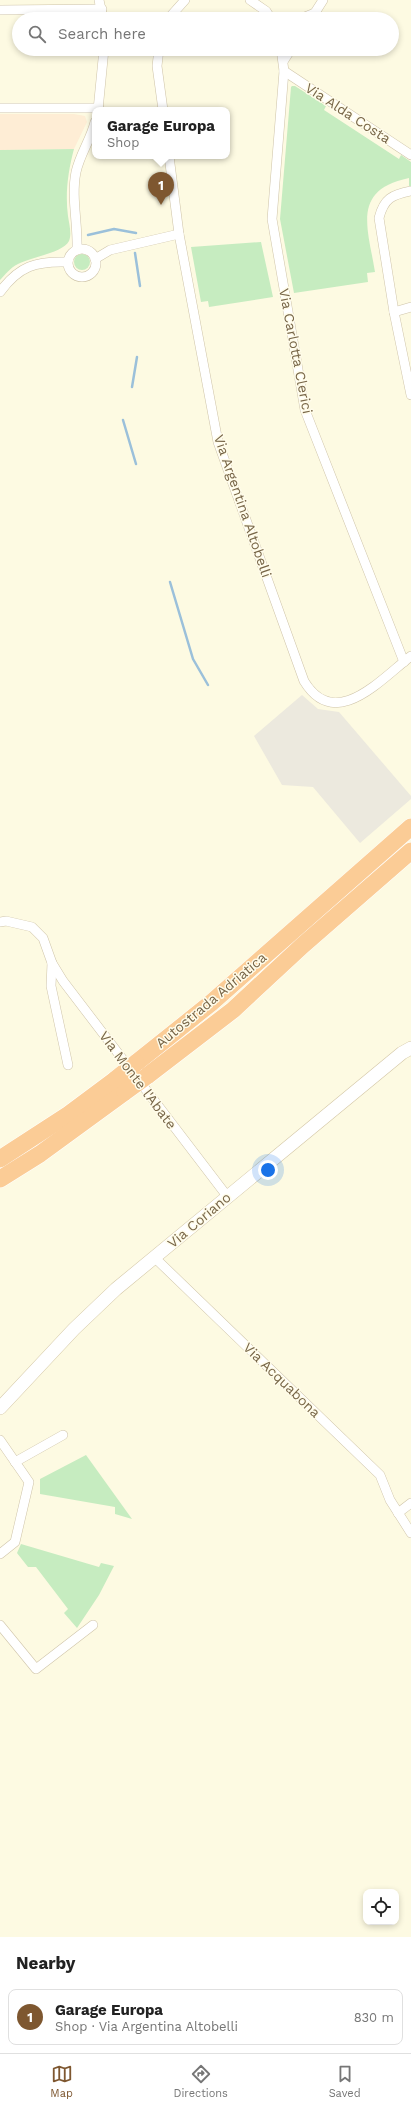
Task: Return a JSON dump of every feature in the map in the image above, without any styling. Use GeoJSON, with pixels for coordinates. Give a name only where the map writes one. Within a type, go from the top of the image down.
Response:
{"type":"FeatureCollection","features":[{"type":"Feature","properties":{"kind":"highway","name":"Autostrada Adriatica"},"geometry":{"type":"LineString","coordinates":[[0,1179],[40,1154],[120,1085],[136,1063],[211,1003],[411,827]]}},
{"type":"Feature","properties":{"kind":"highway","name":"Autostrada Adriatica"},"geometry":{"type":"LineString","coordinates":[[0,1159],[69,1114],[120,1085],[146,1076],[232,1010],[303,945],[411,851]]}},
{"type":"Feature","properties":{"kind":"main road","name":"Via Coriano"},"geometry":{"type":"LineString","coordinates":[[0,1408],[74,1329],[116,1289],[227,1196],[396,1058],[411,1048]]}},
{"type":"Feature","properties":{"kind":"street"},"geometry":{"type":"LineString","coordinates":[[174,12],[185,0]]}},
{"type":"Feature","properties":{"kind":"street"},"geometry":{"type":"LineString","coordinates":[[250,0],[267,12]]}},
{"type":"Feature","properties":{"kind":"street"},"geometry":{"type":"LineString","coordinates":[[316,12],[323,0]]}},
{"type":"Feature","properties":{"kind":"street"},"geometry":{"type":"LineString","coordinates":[[0,10],[100,4]]}},
{"type":"Feature","properties":{"kind":"street"},"geometry":{"type":"LineString","coordinates":[[98,107],[103,56]]}},
{"type":"Feature","properties":{"kind":"street"},"geometry":{"type":"LineString","coordinates":[[159,56],[158,66],[163,107]]}},
{"type":"Feature","properties":{"kind":"street"},"geometry":{"type":"LineString","coordinates":[[283,56],[284,60]]}},
{"type":"Feature","properties":{"kind":"street"},"geometry":{"type":"LineString","coordinates":[[284,60],[287,56]]}},
{"type":"Feature","properties":{"kind":"street","name":"Via Carlotta Clerici"},"geometry":{"type":"LineString","coordinates":[[284,60],[272,219],[305,410],[407,659]]}},
{"type":"Feature","properties":{"kind":"street","name":"Via Alda Costa"},"geometry":{"type":"LineString","coordinates":[[284,71],[411,155]]}},
{"type":"Feature","properties":{"kind":"street"},"geometry":{"type":"LineString","coordinates":[[0,108],[92,109]]}},
{"type":"Feature","properties":{"kind":"street"},"geometry":{"type":"LineString","coordinates":[[77,249],[78,227],[74,200],[76,172],[82,152],[92,129]]}},
{"type":"Feature","properties":{"kind":"street","name":"Via Argentina Altobelli"},"geometry":{"type":"LineString","coordinates":[[169,159],[179,234],[218,442],[304,681],[312,693],[322,701],[349,701],[363,694],[407,659]]}},
{"type":"Feature","properties":{"kind":"street"},"geometry":{"type":"LineString","coordinates":[[411,191],[398,194],[389,199],[382,207],[379,218],[394,312],[411,395]]}},
{"type":"Feature","properties":{"kind":"street"},"geometry":{"type":"LineString","coordinates":[[95,259],[110,250],[179,234]]}},
{"type":"Feature","properties":{"kind":"street"},"geometry":{"type":"LineString","coordinates":[[77,249],[86,249],[94,254],[95,259],[96,264],[92,272],[83,277],[74,275],[68,267],[67,262],[70,254],[77,249]]}},
{"type":"Feature","properties":{"kind":"street"},"geometry":{"type":"LineString","coordinates":[[0,292],[14,274],[29,266],[46,262],[67,262]]}},
{"type":"Feature","properties":{"kind":"street"},"geometry":{"type":"LineString","coordinates":[[394,312],[411,307]]}},
{"type":"Feature","properties":{"kind":"street","name":"Via Monte l'Abate"},"geometry":{"type":"LineString","coordinates":[[0,922],[32,927],[42,938],[52,963],[63,981],[227,1196]]}},
{"type":"Feature","properties":{"kind":"street","name":"Via Monte l'Abate"},"geometry":{"type":"LineString","coordinates":[[52,963],[51,986],[68,1065]]}},
{"type":"Feature","properties":{"kind":"street","name":"Via Acquabona"},"geometry":{"type":"LineString","coordinates":[[154,1257],[380,1475],[390,1500],[411,1533]]}},
{"type":"Feature","properties":{"kind":"street"},"geometry":{"type":"LineString","coordinates":[[15,1462],[63,1435]]}},
{"type":"Feature","properties":{"kind":"street"},"geometry":{"type":"LineString","coordinates":[[0,1440],[29,1482],[15,1542],[0,1554]]}},
{"type":"Feature","properties":{"kind":"street"},"geometry":{"type":"LineString","coordinates":[[398,1513],[411,1503]]}},
{"type":"Feature","properties":{"kind":"street"},"geometry":{"type":"LineString","coordinates":[[0,1625],[36,1669],[93,1625]]}},
{"type":"Feature","properties":{"kind":"shaded area"},"geometry":{"type":"Polygon","coordinates":[[[0,114],[74,114],[85,116],[87,122],[74,149],[0,150],[0,114]]]}},
{"type":"Feature","properties":{"kind":"shaded area"},"geometry":{"type":"Polygon","coordinates":[[[302,695],[318,709],[339,712],[411,796],[411,799],[360,843],[313,787],[282,785],[254,736],[302,695]]]}},
{"type":"Feature","properties":{"kind":"green space"},"geometry":{"type":"Polygon","coordinates":[[[292,86],[295,86],[326,106],[324,110],[399,159],[401,155],[411,162],[411,186],[409,186],[409,178],[391,184],[378,192],[371,201],[367,226],[375,272],[367,273],[368,282],[294,293],[280,219],[292,86]]]}},
{"type":"Feature","properties":{"kind":"green space"},"geometry":{"type":"Polygon","coordinates":[[[74,149],[67,191],[67,208],[70,232],[69,241],[66,245],[54,252],[24,261],[15,266],[0,280],[0,150],[74,149]]]}},
{"type":"Feature","properties":{"kind":"green space"},"geometry":{"type":"Polygon","coordinates":[[[261,242],[273,297],[209,307],[208,301],[201,302],[191,247],[261,242]]]}},
{"type":"Feature","properties":{"kind":"green space"},"geometry":{"type":"Polygon","coordinates":[[[82,254],[89,259],[90,262],[85,269],[82,270],[75,265],[74,262],[79,255],[82,254]]]}},
{"type":"Feature","properties":{"kind":"green space"},"geometry":{"type":"Polygon","coordinates":[[[86,1455],[132,1519],[115,1514],[115,1507],[40,1494],[40,1479],[86,1455]]]}},
{"type":"Feature","properties":{"kind":"green space"},"geometry":{"type":"Polygon","coordinates":[[[21,1544],[99,1567],[101,1563],[114,1566],[99,1595],[77,1628],[64,1613],[68,1609],[36,1567],[28,1567],[17,1553],[21,1544]]]}},
{"type":"Feature","properties":{"kind":"waterway"},"geometry":{"type":"LineString","coordinates":[[88,235],[114,229],[136,233]]}},
{"type":"Feature","properties":{"kind":"waterway"},"geometry":{"type":"LineString","coordinates":[[135,253],[140,286]]}},
{"type":"Feature","properties":{"kind":"waterway"},"geometry":{"type":"LineString","coordinates":[[132,387],[137,357]]}},
{"type":"Feature","properties":{"kind":"waterway"},"geometry":{"type":"LineString","coordinates":[[123,420],[136,464]]}},
{"type":"Feature","properties":{"kind":"waterway"},"geometry":{"type":"LineString","coordinates":[[170,582],[193,659],[208,685]]}},
{"type":"Feature","properties":{"kind":"place","name":"Garage Europa"},"geometry":{"type":"Point","coordinates":[161,205]}}]}
